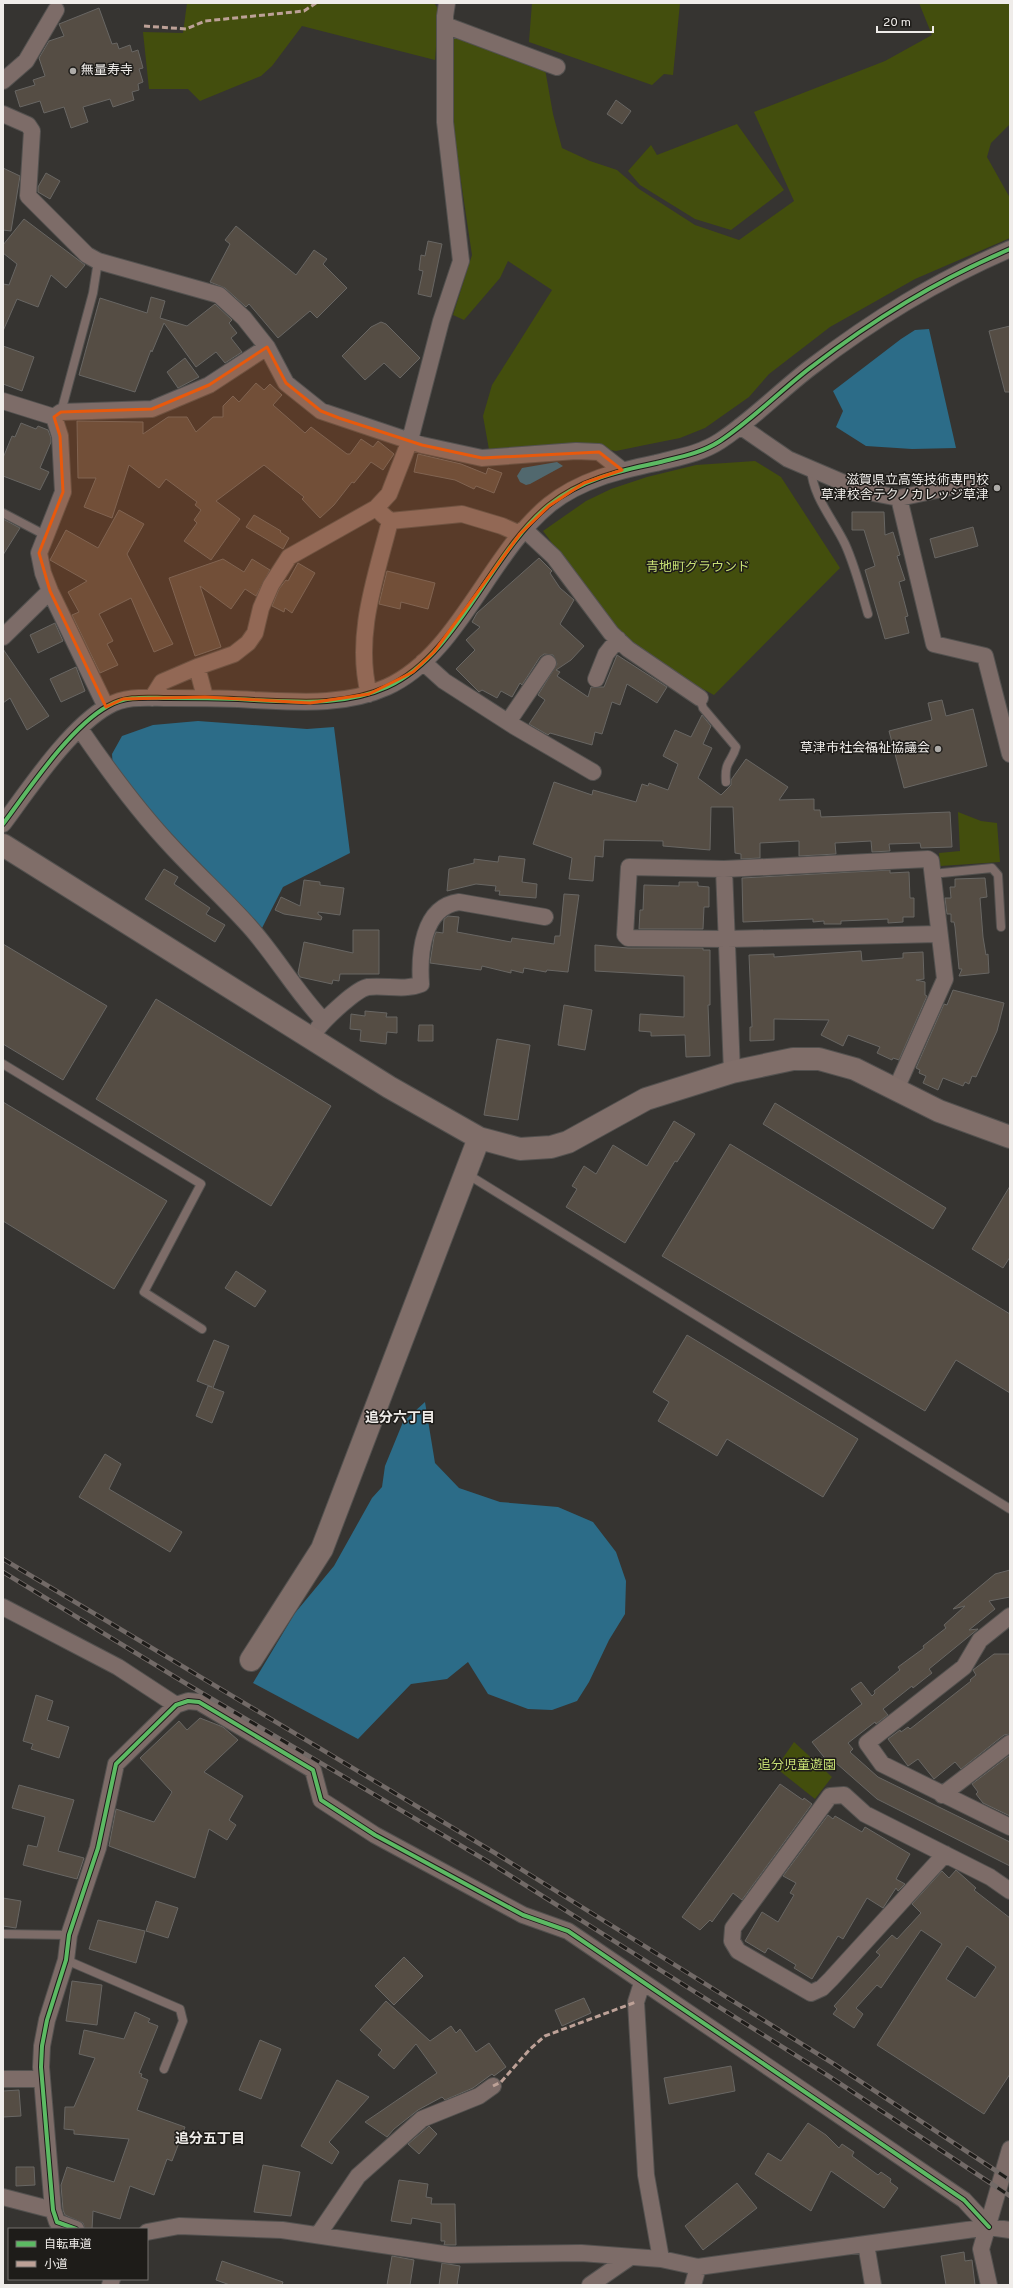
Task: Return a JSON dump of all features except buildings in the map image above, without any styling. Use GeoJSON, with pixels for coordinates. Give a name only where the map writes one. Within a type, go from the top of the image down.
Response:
{"type":"FeatureCollection","features":[{"type":"Feature","properties":{"kind":"street"},"geometry":{"type":"LineString","coordinates":[[152,698],[162,682],[197,667],[234,654],[248,643],[255,633],[261,608],[271,585],[289,557],[376,508],[389,494],[410,440],[441,321],[461,261],[444,122],[445,25],[447,3]]}},
{"type":"Feature","properties":{"kind":"street"},"geometry":{"type":"LineString","coordinates":[[3,81],[26,61],[56,10]]}},
{"type":"Feature","properties":{"kind":"street"},"geometry":{"type":"LineString","coordinates":[[445,25],[557,66]]}},
{"type":"Feature","properties":{"kind":"street"},"geometry":{"type":"LineString","coordinates":[[3,114],[28,124],[32,131],[28,196],[87,255],[98,261],[219,295],[244,318],[267,347],[286,383],[321,411],[422,445],[482,458],[576,451],[599,452],[622,470]]}},
{"type":"Feature","properties":{"kind":"street"},"geometry":{"type":"LineString","coordinates":[[3,824],[54,756],[80,729],[106,707],[123,699],[205,698],[310,703],[341,700],[369,694],[389,686],[407,676],[438,646],[522,532],[549,506],[570,491],[584,483],[622,470],[692,455],[720,441],[807,370],[879,317],[921,292],[1010,249]]}},
{"type":"Feature","properties":{"kind":"street"},"geometry":{"type":"LineString","coordinates":[[3,401],[58,415],[152,409],[209,386],[267,347]]}},
{"type":"Feature","properties":{"kind":"street"},"geometry":{"type":"LineString","coordinates":[[58,415],[64,492],[45,535],[39,554],[43,574],[50,591],[106,707]]}},
{"type":"Feature","properties":{"kind":"street"},"geometry":{"type":"LineString","coordinates":[[740,426],[788,458],[863,491],[899,498],[979,481]]}},
{"type":"Feature","properties":{"kind":"street"},"geometry":{"type":"LineString","coordinates":[[899,498],[934,644],[985,656],[1010,754]]}},
{"type":"Feature","properties":{"kind":"street"},"geometry":{"type":"LineString","coordinates":[[376,508],[390,521],[462,514],[522,532],[554,557],[611,633],[644,660],[700,698]]}},
{"type":"Feature","properties":{"kind":"street"},"geometry":{"type":"LineString","coordinates":[[369,694],[363,653],[366,621],[390,521]]}},
{"type":"Feature","properties":{"kind":"street"},"geometry":{"type":"LineString","coordinates":[[3,637],[50,591]]}},
{"type":"Feature","properties":{"kind":"street"},"geometry":{"type":"LineString","coordinates":[[596,679],[606,654],[611,645],[618,639]]}},
{"type":"Feature","properties":{"kind":"street"},"geometry":{"type":"LineString","coordinates":[[423,662],[444,680],[508,722],[593,772]]}},
{"type":"Feature","properties":{"kind":"street"},"geometry":{"type":"LineString","coordinates":[[508,722],[548,663]]}},
{"type":"Feature","properties":{"kind":"street"},"geometry":{"type":"LineString","coordinates":[[197,667],[205,698]]}},
{"type":"Feature","properties":{"kind":"street"},"geometry":{"type":"LineString","coordinates":[[80,729],[104,765],[172,848],[226,900],[251,927],[273,954],[309,1005],[324,1021]]}},
{"type":"Feature","properties":{"kind":"street"},"geometry":{"type":"LineString","coordinates":[[3,845],[247,1000],[389,1087],[479,1138],[520,1149],[551,1147],[568,1142],[646,1099],[732,1072],[781,1060],[819,1059],[855,1069],[939,1111],[1010,1137]]}},
{"type":"Feature","properties":{"kind":"street"},"geometry":{"type":"LineString","coordinates":[[896,1089],[945,979],[938,934],[931,861],[928,859],[724,869],[629,867],[625,935],[628,938],[727,939],[938,934]]}},
{"type":"Feature","properties":{"kind":"street"},"geometry":{"type":"LineString","coordinates":[[724,869],[732,1072]]}},
{"type":"Feature","properties":{"kind":"street"},"geometry":{"type":"LineString","coordinates":[[311,1038],[324,1021],[354,995],[367,987],[411,988],[421,984],[420,964],[423,940],[433,918],[450,903],[458,902],[545,917]]}},
{"type":"Feature","properties":{"kind":"street"},"geometry":{"type":"LineString","coordinates":[[251,1660],[322,1550],[479,1138]]}},
{"type":"Feature","properties":{"kind":"street"},"geometry":{"type":"LineString","coordinates":[[3,1607],[118,1667],[176,1704]]}},
{"type":"Feature","properties":{"kind":"street"},"geometry":{"type":"LineString","coordinates":[[1010,1616],[980,1640],[964,1667],[867,1743],[882,1764],[942,1795],[1010,1827]]}},
{"type":"Feature","properties":{"kind":"street"},"geometry":{"type":"LineString","coordinates":[[73,2228],[57,2222],[53,2210],[42,2079],[42,2046],[47,2020],[66,1960],[69,1935],[98,1848],[116,1764],[176,1704],[188,1701],[199,1702],[313,1770],[321,1800],[375,1835],[523,1915],[568,1931],[642,1983],[964,2200],[989,2226]]}},
{"type":"Feature","properties":{"kind":"street"},"geometry":{"type":"LineString","coordinates":[[942,1795],[1010,1743]]}},
{"type":"Feature","properties":{"kind":"street"},"geometry":{"type":"LineString","coordinates":[[945,1854],[831,1979],[815,1992],[811,1993],[738,1951],[732,1941],[733,1928],[830,1796],[844,1795],[865,1814],[945,1854],[990,1877],[1010,1891]]}},
{"type":"Feature","properties":{"kind":"street"},"geometry":{"type":"LineString","coordinates":[[642,1983],[636,2002],[646,2175],[661,2259]]}},
{"type":"Feature","properties":{"kind":"street"},"geometry":{"type":"LineString","coordinates":[[3,2079],[42,2079]]}},
{"type":"Feature","properties":{"kind":"street"},"geometry":{"type":"LineString","coordinates":[[318,2235],[358,2176],[422,2119],[479,2096],[493,2086]]}},
{"type":"Feature","properties":{"kind":"street"},"geometry":{"type":"LineString","coordinates":[[989,2285],[981,2249],[989,2226],[1010,2149]]}},
{"type":"Feature","properties":{"kind":"street"},"geometry":{"type":"LineString","coordinates":[[3,2197],[53,2210]]}},
{"type":"Feature","properties":{"kind":"street"},"geometry":{"type":"LineString","coordinates":[[148,2232],[179,2226],[282,2230],[450,2254],[581,2253],[629,2258],[661,2259],[698,2267],[989,2226],[1010,2230]]}},
{"type":"Feature","properties":{"kind":"street"},"geometry":{"type":"LineString","coordinates":[[866,2244],[873,2285]]}},
{"type":"Feature","properties":{"kind":"street"},"geometry":{"type":"LineString","coordinates":[[590,2285],[629,2258]]}},
{"type":"Feature","properties":{"kind":"street"},"geometry":{"type":"LineString","coordinates":[[693,2285],[698,2267]]}},
{"type":"Feature","properties":{"kind":"lane"},"geometry":{"type":"LineString","coordinates":[[58,415],[93,293],[98,261]]}},
{"type":"Feature","properties":{"kind":"lane"},"geometry":{"type":"LineString","coordinates":[[811,469],[816,494],[835,526],[855,566],[868,614]]}},
{"type":"Feature","properties":{"kind":"lane"},"geometry":{"type":"LineString","coordinates":[[3,513],[45,535]]}},
{"type":"Feature","properties":{"kind":"lane"},"geometry":{"type":"LineString","coordinates":[[700,698],[703,708],[736,746],[734,753],[727,762],[725,771],[726,782]]}},
{"type":"Feature","properties":{"kind":"lane"},"geometry":{"type":"LineString","coordinates":[[932,874],[992,868],[998,875],[1001,927]]}},
{"type":"Feature","properties":{"kind":"lane"},"geometry":{"type":"LineString","coordinates":[[3,1064],[201,1184],[144,1292],[202,1329]]}},
{"type":"Feature","properties":{"kind":"lane"},"geometry":{"type":"LineString","coordinates":[[466,1173],[1010,1508]]}},
{"type":"Feature","properties":{"kind":"lane"},"geometry":{"type":"LineString","coordinates":[[3,1934],[69,1935]]}},
{"type":"Feature","properties":{"kind":"lane"},"geometry":{"type":"LineString","coordinates":[[66,1960],[180,2009],[183,2021],[164,2069]]}},
{"type":"Feature","properties":{"kind":"highlighted area"},"geometry":{"type":"Polygon","coordinates":[[[267,347],[286,383],[321,411],[339,418],[422,445],[482,458],[599,452],[622,470],[584,483],[549,506],[520,534],[434,652],[413,672],[369,694],[310,703],[205,697],[123,699],[106,707],[50,591],[39,553],[63,492],[60,436],[54,417],[61,412],[152,409],[209,385],[267,347]]]}},
{"type":"Feature","properties":{"kind":"green space"},"geometry":{"type":"Polygon","coordinates":[[[187,3],[434,3],[439,10],[435,60],[302,26],[272,66],[261,76],[200,101],[188,89],[149,89],[143,32],[183,33],[187,3]]]}},
{"type":"Feature","properties":{"kind":"green space"},"geometry":{"type":"Polygon","coordinates":[[[532,3],[680,3],[673,75],[664,74],[652,85],[529,42],[532,3]]]}},
{"type":"Feature","properties":{"kind":"green space"},"geometry":{"type":"Polygon","coordinates":[[[919,3],[1010,3],[1010,124],[991,143],[987,157],[1010,198],[1010,238],[915,279],[830,327],[769,374],[749,397],[705,428],[680,438],[616,451],[599,448],[490,455],[483,416],[492,385],[552,290],[508,261],[500,278],[464,320],[453,315],[472,255],[453,128],[452,33],[545,69],[553,114],[562,148],[590,161],[617,170],[639,189],[695,225],[739,240],[794,201],[754,112],[885,61],[932,35],[919,3]]]}},
{"type":"Feature","properties":{"kind":"green space"},"geometry":{"type":"Polygon","coordinates":[[[737,124],[784,190],[731,230],[695,219],[640,185],[628,171],[651,145],[657,155],[737,124]]]}},
{"type":"Feature","properties":{"kind":"green space","name":"青地町グラウンド"},"geometry":{"type":"Polygon","coordinates":[[[755,461],[781,477],[840,568],[714,695],[656,663],[625,637],[600,609],[543,531],[586,501],[611,489],[647,477],[696,465],[755,461]]]}},
{"type":"Feature","properties":{"kind":"green space"},"geometry":{"type":"Polygon","coordinates":[[[958,812],[981,821],[997,823],[1000,862],[940,866],[939,853],[960,851],[958,812]]]}},
{"type":"Feature","properties":{"kind":"green space","name":"追分児童遊園"},"geometry":{"type":"Polygon","coordinates":[[[794,1742],[832,1777],[815,1799],[776,1768],[794,1742]]]}},
{"type":"Feature","properties":{"kind":"water"},"geometry":{"type":"Polygon","coordinates":[[[929,329],[956,448],[912,449],[866,446],[836,427],[843,411],[833,391],[901,339],[915,330],[929,329]]]}},
{"type":"Feature","properties":{"kind":"water"},"geometry":{"type":"Polygon","coordinates":[[[557,462],[563,466],[530,484],[526,485],[520,482],[517,476],[522,468],[557,462]]]}},
{"type":"Feature","properties":{"kind":"water"},"geometry":{"type":"Polygon","coordinates":[[[198,721],[307,729],[334,727],[350,853],[283,887],[262,928],[158,820],[113,768],[112,754],[122,736],[153,725],[198,721]]]}},
{"type":"Feature","properties":{"kind":"water"},"geometry":{"type":"Polygon","coordinates":[[[425,1402],[435,1463],[459,1488],[500,1502],[558,1507],[593,1522],[616,1552],[626,1581],[625,1614],[609,1640],[589,1682],[577,1701],[552,1710],[528,1709],[488,1694],[468,1662],[447,1679],[411,1684],[358,1739],[253,1683],[295,1613],[334,1566],[372,1498],[382,1487],[385,1466],[403,1422],[425,1402]]]}},
{"type":"Feature","properties":{"kind":"railway"},"geometry":{"type":"LineString","coordinates":[[3,1559],[495,1853],[834,2064],[1010,2180]]}},
{"type":"Feature","properties":{"kind":"railway"},"geometry":{"type":"LineString","coordinates":[[3,1572],[185,1683],[487,1861],[827,2075],[1010,2196]]}},
{"type":"Feature","properties":{"kind":"marked path"},"geometry":{"type":"LineString","coordinates":[[144,26],[186,29],[205,21],[304,11],[316,3]]}},
{"type":"Feature","properties":{"kind":"marked path"},"geometry":{"type":"LineString","coordinates":[[493,2086],[501,2082],[530,2049],[545,2036],[636,2002]]}},
{"type":"Feature","properties":{"kind":"cycle path"},"geometry":{"type":"LineString","coordinates":[[3,824],[65,743],[79,728],[115,702],[145,698],[222,698],[305,702],[338,700],[355,697],[387,687],[412,672],[434,652],[454,628],[508,550],[528,526],[549,505],[561,496],[586,483],[614,473],[689,455],[720,441],[732,433],[810,368],[882,317],[957,274],[1010,249]]}},
{"type":"Feature","properties":{"kind":"cycle path"},"geometry":{"type":"LineString","coordinates":[[73,2228],[57,2222],[53,2210],[41,2067],[42,2046],[47,2020],[66,1960],[69,1935],[98,1848],[116,1764],[176,1705],[188,1701],[199,1702],[313,1770],[321,1800],[375,1835],[523,1915],[568,1931],[964,2200],[989,2227]]}},
{"type":"Feature","properties":{"kind":"place","name":"無量寿寺"},"geometry":{"type":"Point","coordinates":[73,71]}},
{"type":"Feature","properties":{"kind":"place","name":"滋賀県立高等技術専門校 草津校舎テクノカレッジ草津"},"geometry":{"type":"Point","coordinates":[997,488]}},
{"type":"Feature","properties":{"kind":"place","name":"草津市社会福祉協議会"},"geometry":{"type":"Point","coordinates":[938,749]}},
{"type":"Feature","properties":{"kind":"district","name":"追分六丁目"},"geometry":{"type":"Point","coordinates":[400,1418]}},
{"type":"Feature","properties":{"kind":"district","name":"追分五丁目"},"geometry":{"type":"Point","coordinates":[210,2139]}}]}
